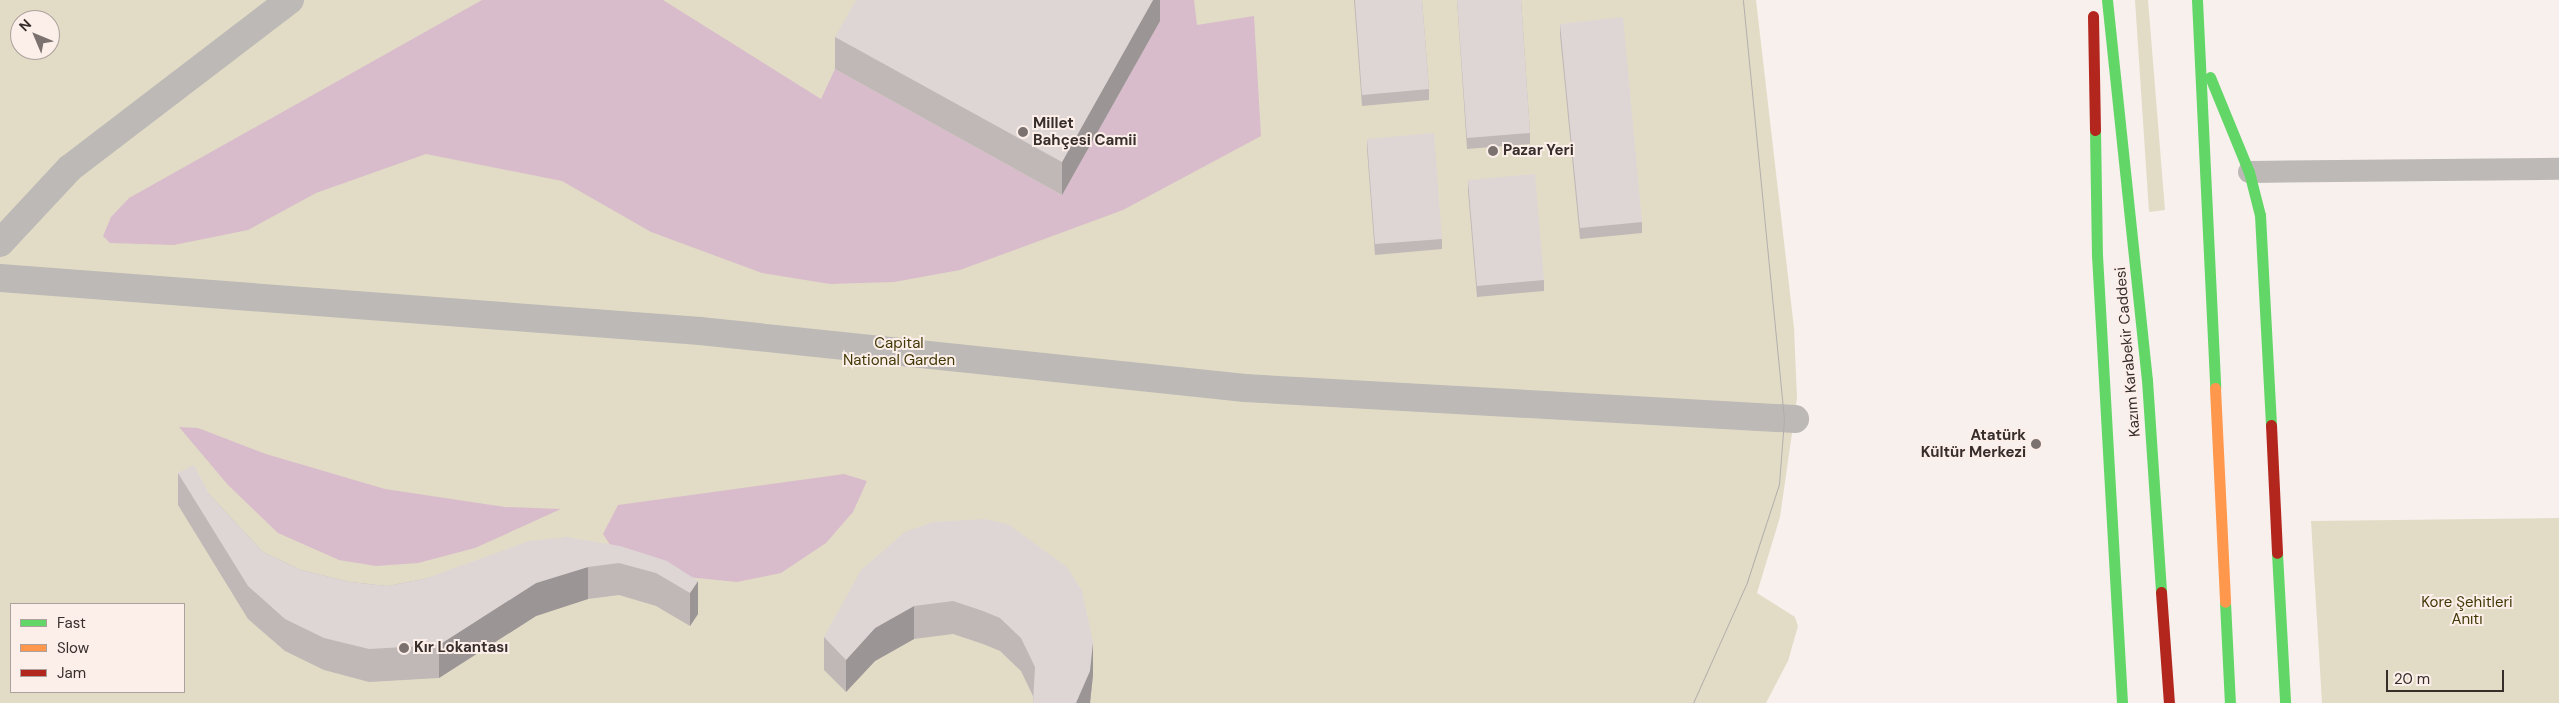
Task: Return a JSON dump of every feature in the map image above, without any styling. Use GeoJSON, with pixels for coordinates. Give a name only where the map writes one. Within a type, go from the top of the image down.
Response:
{"type":"FeatureCollection","features":[{"type":"Feature","properties":{"kind":"main road"},"geometry":{"type":"LineString","coordinates":[[2093,0],[2096,256],[2122,703]]}},
{"type":"Feature","properties":{"kind":"main road","name":"Kazım Karabekir Caddesi"},"geometry":{"type":"LineString","coordinates":[[2107,0],[2147,380],[2169,703]]}},
{"type":"Feature","properties":{"kind":"main road"},"geometry":{"type":"LineString","coordinates":[[2197,0],[2202,57],[2230,703]]}},
{"type":"Feature","properties":{"kind":"main road"},"geometry":{"type":"LineString","coordinates":[[2202,57],[2249,172],[2260,216],[2285,703]]}},
{"type":"Feature","properties":{"kind":"street"},"geometry":{"type":"LineString","coordinates":[[0,243],[70,168],[290,0]]}},
{"type":"Feature","properties":{"kind":"street"},"geometry":{"type":"LineString","coordinates":[[0,278],[691,330],[1245,388],[1795,419]]}},
{"type":"Feature","properties":{"kind":"lane"},"geometry":{"type":"LineString","coordinates":[[2249,172],[2559,169]]}},
{"type":"Feature","properties":{"kind":"green space","name":"Capital National Garden"},"geometry":{"type":"Polygon","coordinates":[[[0,0],[1756,0],[1794,328],[1797,398],[1780,517],[1757,593],[1795,617],[1798,626],[1788,661],[1766,703],[0,703],[0,0]]]}},
{"type":"Feature","properties":{"kind":"green space"},"geometry":{"type":"Polygon","coordinates":[[[2135,0],[2148,0],[2165,210],[2149,212],[2135,0]]]}},
{"type":"Feature","properties":{"kind":"green space","name":"Kore Şehitleri Anıtı"},"geometry":{"type":"Polygon","coordinates":[[[2559,518],[2559,703],[2322,703],[2311,521],[2559,518]]]}},
{"type":"Feature","properties":{"kind":"shaded area"},"geometry":{"type":"Polygon","coordinates":[[[482,0],[663,0],[821,99],[835,69],[1062,195],[1122,0],[1194,0],[1197,25],[1254,16],[1261,136],[1123,210],[960,270],[894,282],[830,284],[762,273],[651,232],[562,181],[426,154],[316,193],[248,230],[174,245],[110,243],[103,236],[111,217],[129,198],[482,0]]]}},
{"type":"Feature","properties":{"kind":"shaded area"},"geometry":{"type":"Polygon","coordinates":[[[179,427],[198,428],[266,454],[385,489],[505,507],[561,509],[475,548],[418,563],[376,566],[339,560],[278,533],[228,485],[179,427]]]}},
{"type":"Feature","properties":{"kind":"shaded area"},"geometry":{"type":"Polygon","coordinates":[[[844,474],[867,481],[853,512],[826,543],[781,573],[737,582],[687,577],[612,548],[603,534],[618,505],[844,474]]]}},
{"type":"Feature","properties":{"kind":"building","name":"Millet Bahçesi Camii"},"geometry":{"type":"Polygon","coordinates":[[[856,0],[1153,0],[1062,162],[835,37],[856,0]]]}},
{"type":"Feature","properties":{"kind":"building"},"geometry":{"type":"Polygon","coordinates":[[[1355,0],[1422,0],[1429,89],[1362,95],[1355,0]]]}},
{"type":"Feature","properties":{"kind":"building"},"geometry":{"type":"Polygon","coordinates":[[[1457,0],[1521,0],[1530,133],[1467,138],[1457,0]]]}},
{"type":"Feature","properties":{"kind":"building"},"geometry":{"type":"Polygon","coordinates":[[[1623,17],[1642,222],[1580,228],[1560,24],[1623,17]]]}},
{"type":"Feature","properties":{"kind":"building"},"geometry":{"type":"Polygon","coordinates":[[[1434,133],[1442,239],[1375,244],[1367,139],[1434,133]]]}},
{"type":"Feature","properties":{"kind":"building"},"geometry":{"type":"Polygon","coordinates":[[[1535,174],[1544,280],[1477,286],[1468,180],[1535,174]]]}},
{"type":"Feature","properties":{"kind":"building"},"geometry":{"type":"Polygon","coordinates":[[[194,465],[209,494],[263,552],[301,570],[350,582],[387,586],[424,579],[529,541],[567,537],[620,546],[667,561],[698,581],[690,593],[656,573],[619,563],[588,567],[536,583],[439,645],[369,649],[324,638],[285,619],[248,586],[178,473],[194,465]]]}},
{"type":"Feature","properties":{"kind":"building"},"geometry":{"type":"Polygon","coordinates":[[[985,519],[1008,524],[1068,568],[1082,591],[1093,642],[1090,671],[1076,703],[1033,703],[1035,667],[1021,638],[1000,618],[953,601],[914,606],[875,628],[846,660],[824,637],[861,570],[905,532],[933,522],[985,519]]]}},
{"type":"Feature","properties":{"kind":"tram line"},"geometry":{"type":"LineString","coordinates":[[1693,703],[1747,582],[1779,484],[1784,419],[1743,0]]}},
{"type":"Feature","properties":{"kind":"traffic: fast"},"geometry":{"type":"LineString","coordinates":[[2107,0],[2147,380],[2161,592]]}},
{"type":"Feature","properties":{"kind":"traffic: fast"},"geometry":{"type":"LineString","coordinates":[[2197,0],[2215,388]]}},
{"type":"Feature","properties":{"kind":"traffic: fast"},"geometry":{"type":"LineString","coordinates":[[2210,77],[2249,172],[2260,215],[2271,425]]}},
{"type":"Feature","properties":{"kind":"traffic: fast"},"geometry":{"type":"LineString","coordinates":[[2095,130],[2097,255],[2122,703]]}},
{"type":"Feature","properties":{"kind":"traffic: fast"},"geometry":{"type":"LineString","coordinates":[[2277,553],[2285,703]]}},
{"type":"Feature","properties":{"kind":"traffic: fast"},"geometry":{"type":"LineString","coordinates":[[2225,602],[2230,703]]}},
{"type":"Feature","properties":{"kind":"traffic: slow"},"geometry":{"type":"LineString","coordinates":[[2215,388],[2225,602]]}},
{"type":"Feature","properties":{"kind":"traffic: jam"},"geometry":{"type":"LineString","coordinates":[[2093,16],[2095,130]]}},
{"type":"Feature","properties":{"kind":"traffic: jam"},"geometry":{"type":"LineString","coordinates":[[2271,425],[2277,553]]}},
{"type":"Feature","properties":{"kind":"traffic: jam"},"geometry":{"type":"LineString","coordinates":[[2161,592],[2169,703]]}},
{"type":"Feature","properties":{"kind":"place","name":"Millet Bahçesi Camii"},"geometry":{"type":"Point","coordinates":[1023,132]}},
{"type":"Feature","properties":{"kind":"place","name":"Pazar Yeri"},"geometry":{"type":"Point","coordinates":[1493,151]}},
{"type":"Feature","properties":{"kind":"place","name":"Atatürk Kültür Merkezi"},"geometry":{"type":"Point","coordinates":[2036,444]}},
{"type":"Feature","properties":{"kind":"place","name":"Kır Lokantası"},"geometry":{"type":"Point","coordinates":[404,648]}}]}
